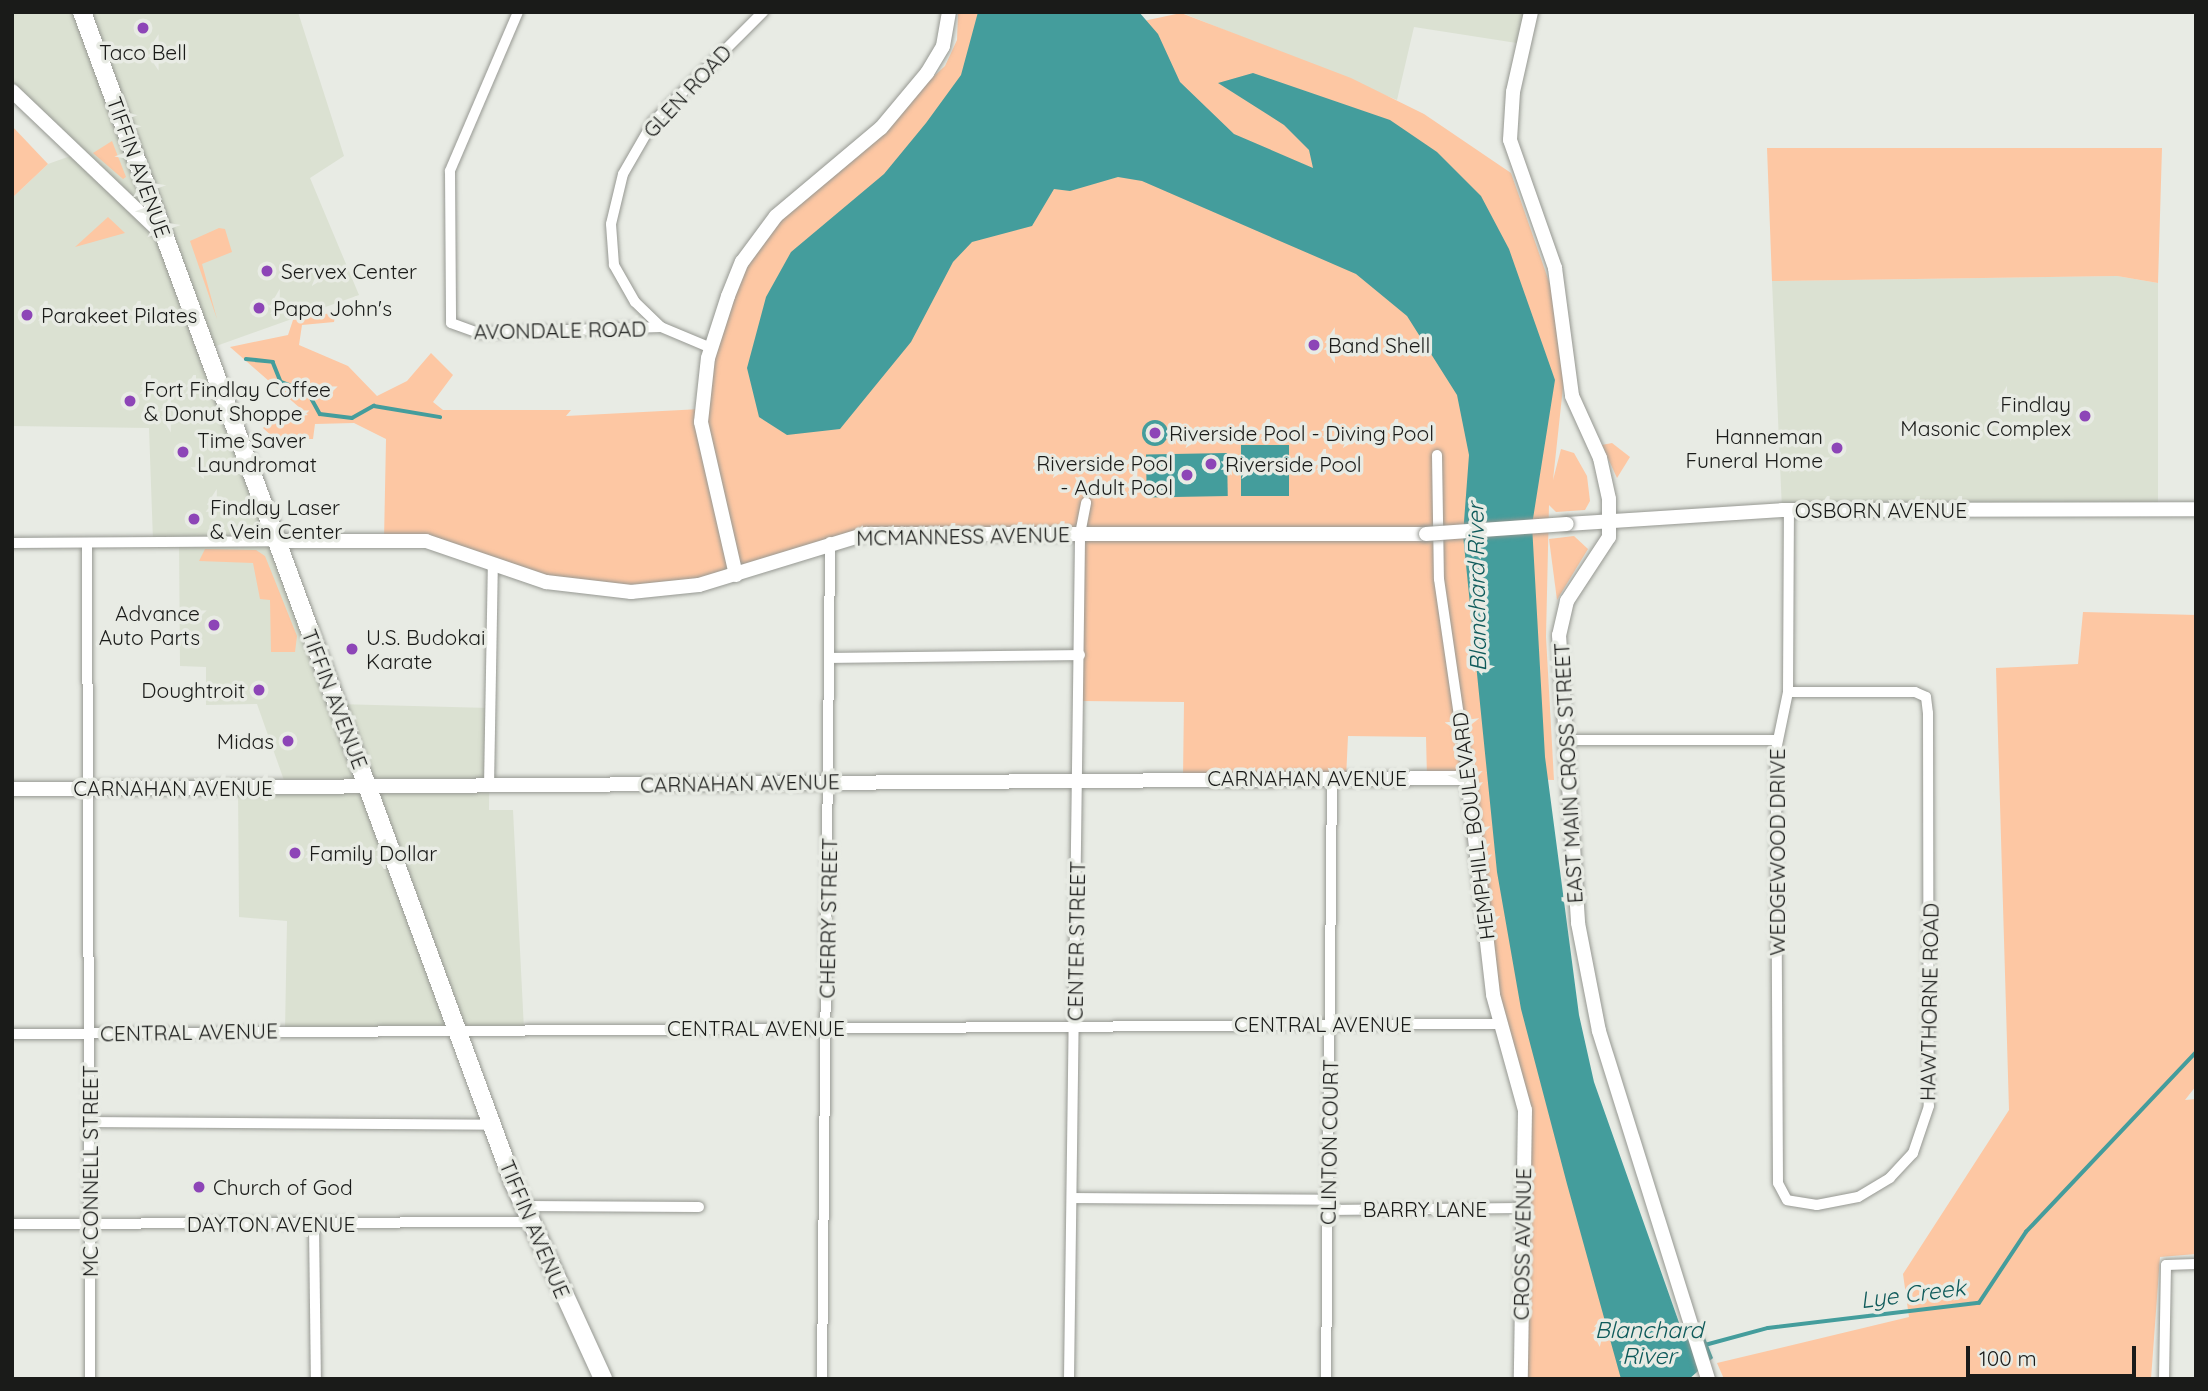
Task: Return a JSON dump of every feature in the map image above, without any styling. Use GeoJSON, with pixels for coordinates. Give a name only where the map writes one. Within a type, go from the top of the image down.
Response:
{"type":"FeatureCollection","features":[{"type":"Feature","properties":{"kind":"highway","name":"TIFFIN AVENUE"},"geometry":{"type":"LineString","coordinates":[[82,12],[274,541],[368,786],[492,1125],[526,1214],[603,1379]]}},
{"type":"Feature","properties":{"kind":"main road"},"geometry":{"type":"LineString","coordinates":[[736,575],[701,422],[710,348],[756,240],[898,109],[938,55],[949,12]]}},
{"type":"Feature","properties":{"kind":"main road","name":"EAST MAIN CROSS STREET"},"geometry":{"type":"LineString","coordinates":[[1531,12],[1513,92],[1510,140],[1555,268],[1572,396],[1605,473],[1609,520],[1606,544],[1563,611],[1565,740],[1574,892],[1591,998],[1689,1325],[1706,1373]]}},
{"type":"Feature","properties":{"kind":"main road"},"geometry":{"type":"LineString","coordinates":[[12,91],[164,236]]}},
{"type":"Feature","properties":{"kind":"main road","name":"OSBORN AVENUE"},"geometry":{"type":"LineString","coordinates":[[1567,524],[1789,510],[2196,509]]}},
{"type":"Feature","properties":{"kind":"main road","name":"MCMANNESS AVENUE"},"geometry":{"type":"LineString","coordinates":[[274,541],[426,541],[546,582],[614,592],[682,588],[736,575],[830,542],[866,534],[1426,534],[1567,524]]}},
{"type":"Feature","properties":{"kind":"main road","name":"CARNAHAN AVENUE"},"geometry":{"type":"LineString","coordinates":[[12,789],[1468,778]]}},
{"type":"Feature","properties":{"kind":"main road","name":"HEMPHILL BOULEVARD"},"geometry":{"type":"LineString","coordinates":[[1468,778],[1499,1024],[1525,1110]]}},
{"type":"Feature","properties":{"kind":"main road","name":"CROSS AVENUE"},"geometry":{"type":"LineString","coordinates":[[1521,1379],[1525,1110]]}},
{"type":"Feature","properties":{"kind":"street","name":"AVONDALE ROAD"},"geometry":{"type":"LineString","coordinates":[[518,12],[450,171],[451,323],[478,333],[661,327],[710,348]]}},
{"type":"Feature","properties":{"kind":"street","name":"GLEN ROAD"},"geometry":{"type":"LineString","coordinates":[[661,327],[635,302],[614,265],[611,223],[623,174],[653,122],[763,12]]}},
{"type":"Feature","properties":{"kind":"street","name":"HEMPHILL BOULEVARD"},"geometry":{"type":"LineString","coordinates":[[1437,455],[1439,579],[1468,778]]}},
{"type":"Feature","properties":{"kind":"street","name":"CENTER STREET"},"geometry":{"type":"LineString","coordinates":[[1069,1379],[1079,780],[1080,534],[1086,503]]}},
{"type":"Feature","properties":{"kind":"street","name":"WEDGEWOOD DRIVE"},"geometry":{"type":"LineString","coordinates":[[1781,1195],[1777,740],[1788,692],[1789,510]]}},
{"type":"Feature","properties":{"kind":"street","name":"MCMANNESS AVENUE"},"geometry":{"type":"LineString","coordinates":[[12,543],[274,541]]}},
{"type":"Feature","properties":{"kind":"street","name":"CHERRY STREET"},"geometry":{"type":"LineString","coordinates":[[822,1379],[830,542]]}},
{"type":"Feature","properties":{"kind":"street","name":"MC CONNELL STREET"},"geometry":{"type":"LineString","coordinates":[[87,543],[90,1379]]}},
{"type":"Feature","properties":{"kind":"street"},"geometry":{"type":"LineString","coordinates":[[489,786],[493,565]]}},
{"type":"Feature","properties":{"kind":"street"},"geometry":{"type":"LineString","coordinates":[[830,657],[1080,655]]}},
{"type":"Feature","properties":{"kind":"street","name":"HAWTHORNE ROAD"},"geometry":{"type":"LineString","coordinates":[[1781,1195],[1800,1204],[1858,1198],[1890,1178],[1920,1139],[1931,1089],[1926,697],[1788,692]]}},
{"type":"Feature","properties":{"kind":"street"},"geometry":{"type":"LineString","coordinates":[[1565,740],[1777,740]]}},
{"type":"Feature","properties":{"kind":"street","name":"CLINTON COURT"},"geometry":{"type":"LineString","coordinates":[[1326,1379],[1332,779]]}},
{"type":"Feature","properties":{"kind":"street","name":"CENTRAL AVENUE"},"geometry":{"type":"LineString","coordinates":[[12,1034],[1331,1023],[1499,1024]]}},
{"type":"Feature","properties":{"kind":"street"},"geometry":{"type":"LineString","coordinates":[[89,1122],[492,1125]]}},
{"type":"Feature","properties":{"kind":"street","name":"BARRY LANE"},"geometry":{"type":"LineString","coordinates":[[1072,1199],[1522,1209]]}},
{"type":"Feature","properties":{"kind":"street","name":"DAYTON AVENUE"},"geometry":{"type":"LineString","coordinates":[[12,1224],[314,1224],[699,1207]]}},
{"type":"Feature","properties":{"kind":"street"},"geometry":{"type":"LineString","coordinates":[[314,1224],[316,1379]]}},
{"type":"Feature","properties":{"kind":"street"},"geometry":{"type":"LineString","coordinates":[[2164,1379],[2166,1265],[2196,1264]]}},
{"type":"Feature","properties":{"kind":"shaded area"},"geometry":{"type":"Polygon","coordinates":[[[12,12],[298,12],[344,156],[310,178],[359,295],[205,350],[337,704],[490,708],[489,810],[513,810],[524,1030],[285,1031],[287,921],[239,917],[238,787],[286,786],[257,704],[206,705],[206,667],[180,666],[179,542],[153,541],[149,428],[12,426],[12,198],[48,164],[76,154],[12,91],[12,12]]]}},
{"type":"Feature","properties":{"kind":"shaded area"},"geometry":{"type":"Polygon","coordinates":[[[958,12],[978,12],[980,23],[1068,37],[1181,13],[1351,78],[1424,114],[1511,173],[1553,293],[1564,378],[1553,480],[1561,449],[1574,453],[1587,476],[1590,501],[1585,510],[1556,512],[1549,505],[1546,637],[1554,780],[1518,779],[1652,1379],[1521,1379],[1525,1110],[1499,1024],[1468,778],[1427,778],[1426,737],[1348,736],[1346,779],[1183,778],[1184,702],[1080,701],[1080,535],[866,534],[736,575],[588,589],[442,545],[384,540],[386,439],[354,423],[315,424],[313,439],[275,439],[263,428],[271,420],[308,415],[230,347],[288,335],[293,320],[336,312],[334,322],[302,325],[299,345],[348,366],[377,396],[407,381],[431,353],[453,375],[433,402],[443,410],[571,410],[566,416],[701,409],[708,358],[756,240],[945,66],[957,40],[958,12]]]}},
{"type":"Feature","properties":{"kind":"shaded area"},"geometry":{"type":"Polygon","coordinates":[[[1180,12],[1531,12],[1523,44],[1414,27],[1397,100],[1180,12]]]}},
{"type":"Feature","properties":{"kind":"shaded area"},"geometry":{"type":"Polygon","coordinates":[[[12,126],[48,164],[12,198],[12,126]]]}},
{"type":"Feature","properties":{"kind":"shaded area"},"geometry":{"type":"Polygon","coordinates":[[[112,141],[126,177],[123,179],[93,153],[112,141]]]}},
{"type":"Feature","properties":{"kind":"shaded area"},"geometry":{"type":"Polygon","coordinates":[[[1767,148],[2162,148],[2158,283],[2117,276],[1772,281],[1767,148]]]}},
{"type":"Feature","properties":{"kind":"shaded area"},"geometry":{"type":"Polygon","coordinates":[[[108,217],[125,233],[75,247],[108,217]]]}},
{"type":"Feature","properties":{"kind":"shaded area"},"geometry":{"type":"Polygon","coordinates":[[[219,228],[225,229],[232,252],[202,264],[217,319],[190,241],[219,228]]]}},
{"type":"Feature","properties":{"kind":"shaded area"},"geometry":{"type":"Polygon","coordinates":[[[2117,276],[2158,283],[2158,509],[1782,510],[1772,281],[2117,276]]]}},
{"type":"Feature","properties":{"kind":"shaded area"},"geometry":{"type":"Polygon","coordinates":[[[1612,443],[1630,457],[1617,478],[1602,445],[1612,443]]]}},
{"type":"Feature","properties":{"kind":"shaded area"},"geometry":{"type":"Polygon","coordinates":[[[1574,536],[1588,549],[1557,600],[1549,539],[1574,536]]]}},
{"type":"Feature","properties":{"kind":"shaded area"},"geometry":{"type":"Polygon","coordinates":[[[205,549],[256,550],[265,556],[297,636],[295,652],[271,652],[270,600],[260,599],[253,563],[199,561],[205,549]]]}},
{"type":"Feature","properties":{"kind":"shaded area"},"geometry":{"type":"Polygon","coordinates":[[[2083,612],[2196,615],[2196,1086],[2185,1100],[2196,1099],[2196,1254],[2160,1257],[2151,1379],[1724,1379],[1717,1363],[1909,1317],[1903,1274],[2009,1110],[1996,668],[2078,664],[2083,612]]]}},
{"type":"Feature","properties":{"kind":"water","name":"Blanchard River"},"geometry":{"type":"Polygon","coordinates":[[[978,12],[1139,12],[1158,34],[1180,82],[1234,134],[1313,168],[1309,150],[1284,125],[1218,83],[1253,73],[1390,120],[1437,152],[1481,196],[1509,249],[1555,380],[1532,525],[1545,757],[1579,1015],[1594,1082],[1682,1331],[1701,1328],[1713,1358],[1689,1379],[1621,1379],[1567,1184],[1521,1009],[1497,872],[1463,535],[1469,455],[1457,395],[1407,316],[1356,274],[1142,181],[1118,177],[1070,191],[1054,189],[1032,226],[972,242],[953,262],[911,342],[840,429],[787,435],[759,417],[747,368],[766,297],[791,252],[884,174],[926,123],[961,75],[978,12]]]}},
{"type":"Feature","properties":{"kind":"water","name":"Riverside Pool - Diving Pool"},"geometry":{"type":"Polygon","coordinates":[[[1155,420],[1164,424],[1168,433],[1164,442],[1155,446],[1146,442],[1142,433],[1146,424],[1155,420]]]}},
{"type":"Feature","properties":{"kind":"water"},"geometry":{"type":"Polygon","coordinates":[[[1241,445],[1289,445],[1289,496],[1241,496],[1241,445]]]}},
{"type":"Feature","properties":{"kind":"water","name":"Riverside Pool - Adult Pool"},"geometry":{"type":"Polygon","coordinates":[[[1227,453],[1228,496],[1147,497],[1146,454],[1227,453]]]}},
{"type":"Feature","properties":{"kind":"waterway"},"geometry":{"type":"LineString","coordinates":[[246,359],[273,362],[281,382],[308,392],[320,414],[352,418],[374,406],[440,417]]}},
{"type":"Feature","properties":{"kind":"waterway","name":"Lye Creek"},"geometry":{"type":"LineString","coordinates":[[1705,1345],[1768,1328],[1979,1303],[2026,1232],[2196,1052]]}},
{"type":"Feature","properties":{"kind":"place","name":"Taco Bell"},"geometry":{"type":"Point","coordinates":[143,28]}},
{"type":"Feature","properties":{"kind":"place","name":"Servex Center"},"geometry":{"type":"Point","coordinates":[267,271]}},
{"type":"Feature","properties":{"kind":"place","name":"Papa John's"},"geometry":{"type":"Point","coordinates":[259,308]}},
{"type":"Feature","properties":{"kind":"place","name":"Parakeet Pilates"},"geometry":{"type":"Point","coordinates":[27,315]}},
{"type":"Feature","properties":{"kind":"place","name":"Band Shell"},"geometry":{"type":"Point","coordinates":[1314,345]}},
{"type":"Feature","properties":{"kind":"place","name":"Fort Findlay Coffee & Donut Shoppe"},"geometry":{"type":"Point","coordinates":[130,401]}},
{"type":"Feature","properties":{"kind":"place","name":"Findlay Masonic Complex"},"geometry":{"type":"Point","coordinates":[2085,416]}},
{"type":"Feature","properties":{"kind":"place","name":"Riverside Pool - Diving Pool"},"geometry":{"type":"Point","coordinates":[1155,433]}},
{"type":"Feature","properties":{"kind":"place","name":"Hanneman Funeral Home"},"geometry":{"type":"Point","coordinates":[1837,448]}},
{"type":"Feature","properties":{"kind":"place","name":"Time Saver Laundromat"},"geometry":{"type":"Point","coordinates":[183,452]}},
{"type":"Feature","properties":{"kind":"place","name":"Riverside Pool"},"geometry":{"type":"Point","coordinates":[1211,464]}},
{"type":"Feature","properties":{"kind":"place","name":"Riverside Pool - Adult Pool"},"geometry":{"type":"Point","coordinates":[1187,475]}},
{"type":"Feature","properties":{"kind":"place","name":"Findlay Laser & Vein Center"},"geometry":{"type":"Point","coordinates":[194,519]}},
{"type":"Feature","properties":{"kind":"place","name":"Advance Auto Parts"},"geometry":{"type":"Point","coordinates":[214,625]}},
{"type":"Feature","properties":{"kind":"place","name":"U.S. Budokai Karate"},"geometry":{"type":"Point","coordinates":[352,649]}},
{"type":"Feature","properties":{"kind":"place","name":"Doughtroit"},"geometry":{"type":"Point","coordinates":[259,690]}},
{"type":"Feature","properties":{"kind":"place","name":"Midas"},"geometry":{"type":"Point","coordinates":[288,741]}},
{"type":"Feature","properties":{"kind":"place","name":"Family Dollar"},"geometry":{"type":"Point","coordinates":[295,853]}},
{"type":"Feature","properties":{"kind":"place","name":"Church of God"},"geometry":{"type":"Point","coordinates":[199,1187]}}]}
